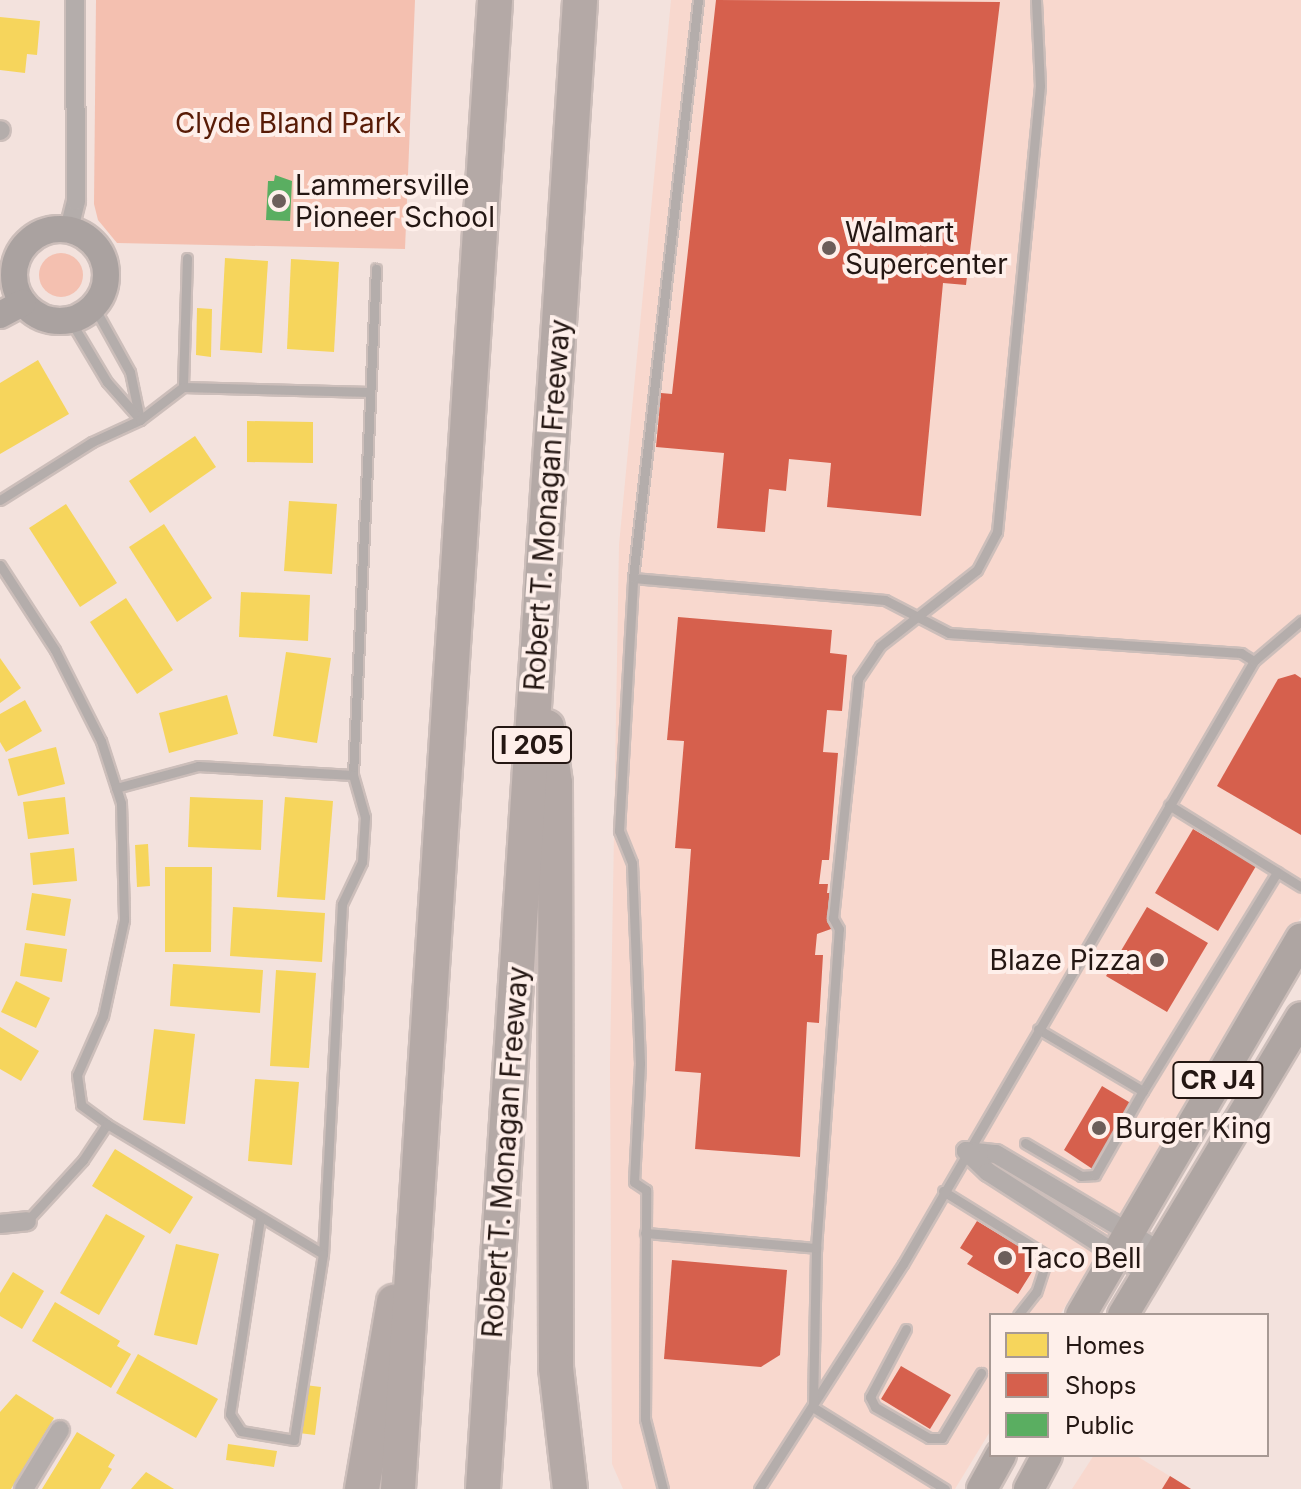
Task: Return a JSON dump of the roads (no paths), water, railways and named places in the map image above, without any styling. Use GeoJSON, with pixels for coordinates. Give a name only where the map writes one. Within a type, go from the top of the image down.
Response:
{"type":"FeatureCollection","features":[{"type":"Feature","properties":{"kind":"highway"},"geometry":{"type":"LineString","coordinates":[[398,1489],[495,0]]}},
{"type":"Feature","properties":{"kind":"highway","name":"Robert T. Monagan Freeway"},"geometry":{"type":"LineString","coordinates":[[483,1489],[580,0]]}},
{"type":"Feature","properties":{"kind":"highway"},"geometry":{"type":"LineString","coordinates":[[538,657],[555,783],[556,1368],[570,1489]]}},
{"type":"Feature","properties":{"kind":"highway"},"geometry":{"type":"LineString","coordinates":[[362,1489],[387,1330],[417,1212]]}},
{"type":"Feature","properties":{"kind":"main road","name":"CR J4"},"geometry":{"type":"LineString","coordinates":[[1082,1313],[1301,939]]}},
{"type":"Feature","properties":{"kind":"main road","name":"CR J4"},"geometry":{"type":"LineString","coordinates":[[1124,1313],[1301,1017]]}},
{"type":"Feature","properties":{"kind":"main road"},"geometry":{"type":"LineString","coordinates":[[982,1489],[1000,1457]]}},
{"type":"Feature","properties":{"kind":"main road"},"geometry":{"type":"LineString","coordinates":[[1029,1489],[1046,1457]]}},
{"type":"Feature","properties":{"kind":"street"},"geometry":{"type":"LineString","coordinates":[[69,229],[76,201],[75,0]]}},
{"type":"Feature","properties":{"kind":"street"},"geometry":{"type":"LineString","coordinates":[[69,229],[95,245],[106,264],[106,285],[94,307],[70,320],[38,317],[11,309],[14,272],[20,251],[33,237],[69,229]]}},
{"type":"Feature","properties":{"kind":"street"},"geometry":{"type":"LineString","coordinates":[[966,1151],[996,1154],[1122,1244],[1154,1263]]}},
{"type":"Feature","properties":{"kind":"street"},"geometry":{"type":"LineString","coordinates":[[966,1151],[988,1172],[1154,1263]]}},
{"type":"Feature","properties":{"kind":"street"},"geometry":{"type":"LineString","coordinates":[[0,1224],[27,1221]]}},
{"type":"Feature","properties":{"kind":"street"},"geometry":{"type":"LineString","coordinates":[[24,1489],[60,1430]]}},
{"type":"Feature","properties":{"kind":"lane"},"geometry":{"type":"LineString","coordinates":[[663,1489],[645,1419],[646,1190],[634,1182],[640,1063],[632,863],[619,831],[633,578],[698,0]]}},
{"type":"Feature","properties":{"kind":"lane"},"geometry":{"type":"LineString","coordinates":[[813,1407],[816,1248],[838,945],[833,918],[852,698],[880,646],[977,570],[997,532],[1040,86],[1036,0]]}},
{"type":"Feature","properties":{"kind":"lane"},"geometry":{"type":"LineString","coordinates":[[183,387],[187,258]]}},
{"type":"Feature","properties":{"kind":"lane"},"geometry":{"type":"LineString","coordinates":[[260,1218],[230,1414],[241,1431],[294,1440],[323,1254],[342,904],[362,862],[365,817],[353,775],[376,269]]}},
{"type":"Feature","properties":{"kind":"lane"},"geometry":{"type":"LineString","coordinates":[[94,307],[130,372],[140,420]]}},
{"type":"Feature","properties":{"kind":"lane"},"geometry":{"type":"LineString","coordinates":[[70,320],[107,382],[140,420]]}},
{"type":"Feature","properties":{"kind":"lane"},"geometry":{"type":"LineString","coordinates":[[0,500],[92,442],[140,420],[183,387],[370,392]]}},
{"type":"Feature","properties":{"kind":"lane"},"geometry":{"type":"LineString","coordinates":[[0,565],[55,650],[101,741],[116,788],[124,920],[103,1016],[77,1075],[81,1105],[107,1124],[323,1254]]}},
{"type":"Feature","properties":{"kind":"lane"},"geometry":{"type":"LineString","coordinates":[[633,578],[885,600],[920,615],[949,633],[1241,653],[1254,661]]}},
{"type":"Feature","properties":{"kind":"lane"},"geometry":{"type":"LineString","coordinates":[[759,1489],[813,1407],[943,1191],[1254,661],[1301,621]]}},
{"type":"Feature","properties":{"kind":"lane"},"geometry":{"type":"LineString","coordinates":[[116,788],[198,766],[353,775]]}},
{"type":"Feature","properties":{"kind":"lane"},"geometry":{"type":"LineString","coordinates":[[1169,805],[1301,887]]}},
{"type":"Feature","properties":{"kind":"lane"},"geometry":{"type":"LineString","coordinates":[[1025,1143],[1081,1176],[1095,1175],[1277,872]]}},
{"type":"Feature","properties":{"kind":"lane"},"geometry":{"type":"LineString","coordinates":[[1038,1029],[1143,1091]]}},
{"type":"Feature","properties":{"kind":"lane"},"geometry":{"type":"LineString","coordinates":[[27,1221],[83,1160],[107,1124]]}},
{"type":"Feature","properties":{"kind":"lane"},"geometry":{"type":"LineString","coordinates":[[943,1191],[1048,1256],[1036,1292],[1020,1313]]}},
{"type":"Feature","properties":{"kind":"lane"},"geometry":{"type":"LineString","coordinates":[[645,1233],[816,1248]]}},
{"type":"Feature","properties":{"kind":"lane"},"geometry":{"type":"LineString","coordinates":[[906,1329],[870,1397],[888,1415],[929,1438],[942,1438],[981,1373]]}},
{"type":"Feature","properties":{"kind":"lane"},"geometry":{"type":"LineString","coordinates":[[813,1407],[945,1489]]}},
{"type":"Feature","properties":{"kind":"place","name":"Lammersville Pioneer School"},"geometry":{"type":"Point","coordinates":[279,201]}},
{"type":"Feature","properties":{"kind":"place","name":"Walmart Supercenter"},"geometry":{"type":"Point","coordinates":[829,248]}},
{"type":"Feature","properties":{"kind":"place","name":"Blaze Pizza"},"geometry":{"type":"Point","coordinates":[1157,960]}},
{"type":"Feature","properties":{"kind":"place","name":"Burger King"},"geometry":{"type":"Point","coordinates":[1099,1128]}},
{"type":"Feature","properties":{"kind":"place","name":"Taco Bell"},"geometry":{"type":"Point","coordinates":[1005,1258]}},
{"type":"Feature","properties":{"kind":"park label","name":"Clyde Bland Park"},"geometry":{"type":"Point","coordinates":[288,123]}}]}
